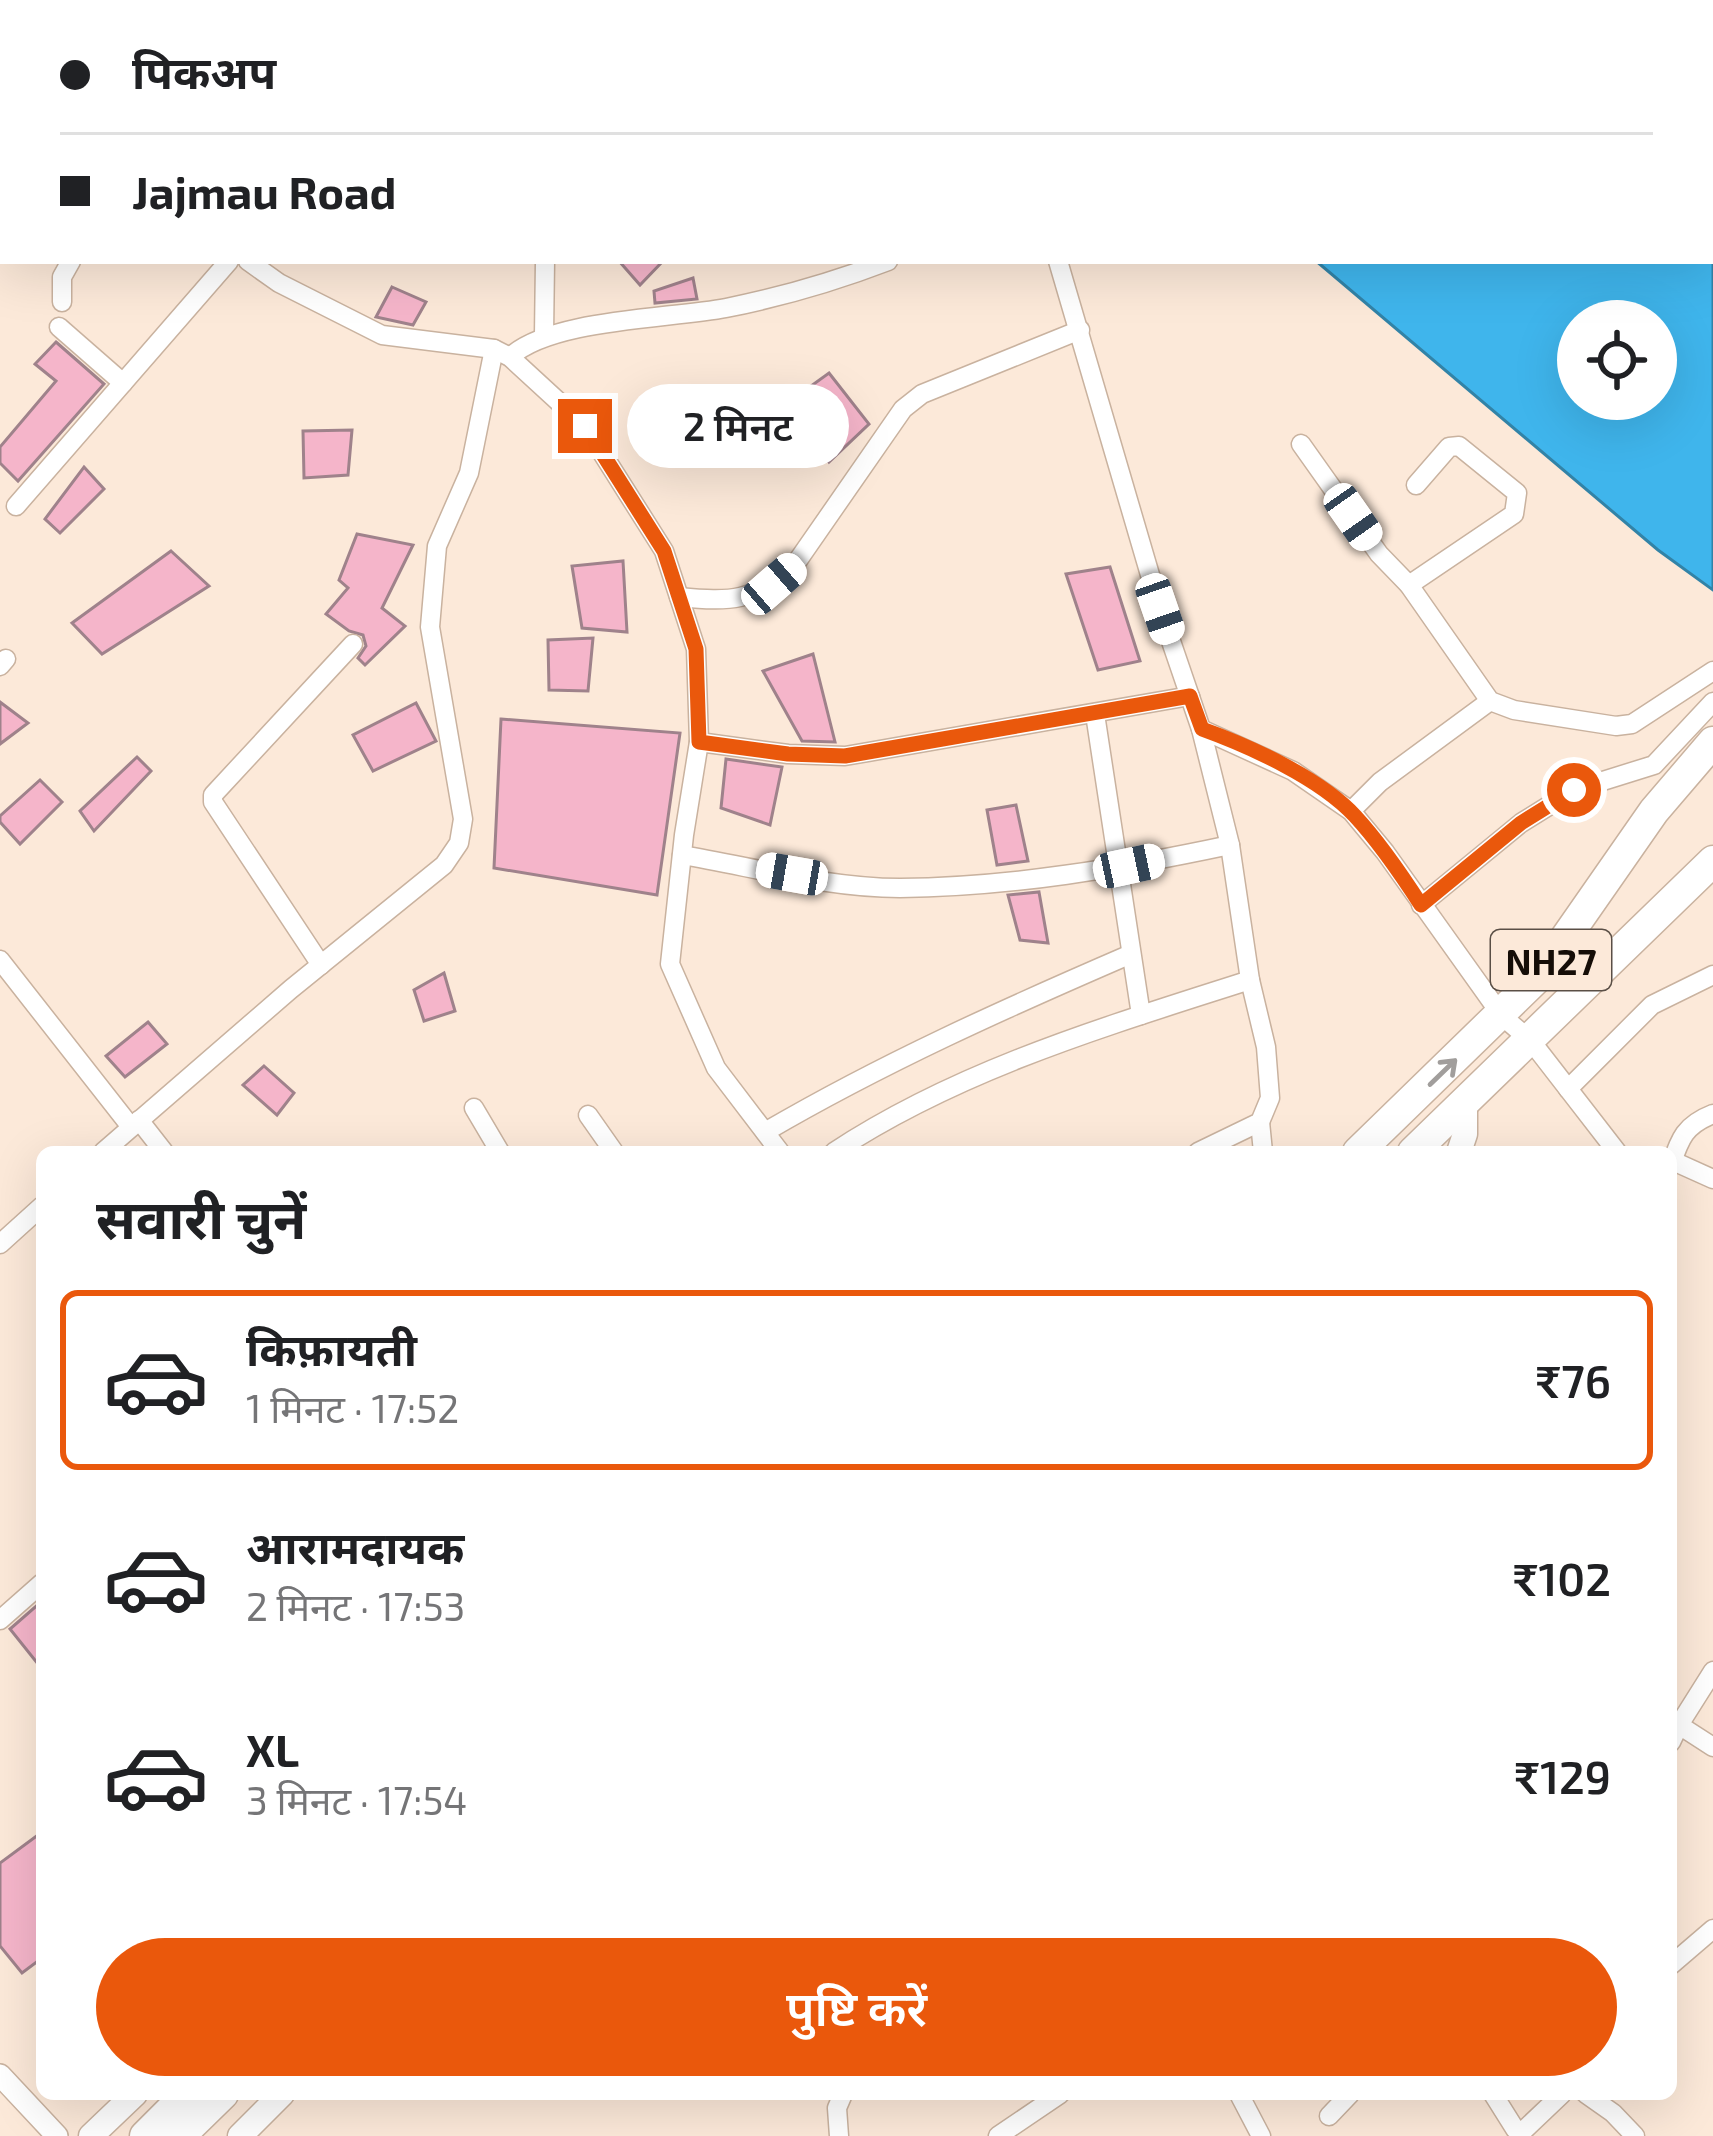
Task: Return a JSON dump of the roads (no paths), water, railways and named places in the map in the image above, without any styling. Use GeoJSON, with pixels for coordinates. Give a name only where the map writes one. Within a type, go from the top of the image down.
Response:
{"type":"FeatureCollection","features":[{"type":"Feature","properties":{"kind":"highway","name":"NH27"},"geometry":{"type":"LineString","coordinates":[[1364,1146],[1539,976],[1654,811],[1713,742]]}},
{"type":"Feature","properties":{"kind":"highway","name":"NH27"},"geometry":{"type":"LineString","coordinates":[[1419,1146],[1713,862]]}},
{"type":"Feature","properties":{"kind":"highway"},"geometry":{"type":"LineString","coordinates":[[145,2136],[181,2100]]}},
{"type":"Feature","properties":{"kind":"highway"},"geometry":{"type":"LineString","coordinates":[[180,2136],[217,2100]]}},
{"type":"Feature","properties":{"kind":"main road"},"geometry":{"type":"LineString","coordinates":[[1461,1146],[1466,1103]]}},
{"type":"Feature","properties":{"kind":"main road"},"geometry":{"type":"LineString","coordinates":[[91,2136],[129,2100]]}},
{"type":"Feature","properties":{"kind":"main road"},"geometry":{"type":"LineString","coordinates":[[249,2127],[276,2100]]}},
{"type":"Feature","properties":{"kind":"street"},"geometry":{"type":"LineString","coordinates":[[62,302],[62,278],[69,264]]}},
{"type":"Feature","properties":{"kind":"street"},"geometry":{"type":"LineString","coordinates":[[16,506],[227,264]]}},
{"type":"Feature","properties":{"kind":"street"},"geometry":{"type":"LineString","coordinates":[[252,264],[279,283],[382,335],[502,353],[544,335],[730,307],[843,279],[880,264]]}},
{"type":"Feature","properties":{"kind":"street"},"geometry":{"type":"LineString","coordinates":[[544,264],[544,335]]}},
{"type":"Feature","properties":{"kind":"street"},"geometry":{"type":"LineString","coordinates":[[1059,264],[1160,609],[1202,729],[1229,845],[1250,980],[1266,1047],[1270,1098],[1259,1122],[1262,1146]]}},
{"type":"Feature","properties":{"kind":"street"},"geometry":{"type":"LineString","coordinates":[[59,327],[123,383]]}},
{"type":"Feature","properties":{"kind":"street"},"geometry":{"type":"LineString","coordinates":[[679,598],[726,602],[774,584],[794,566],[904,409],[922,394],[1080,330]]}},
{"type":"Feature","properties":{"kind":"street"},"geometry":{"type":"LineString","coordinates":[[502,353],[585,426],[664,551],[696,649],[699,742],[670,964],[716,1068],[776,1146]]}},
{"type":"Feature","properties":{"kind":"street"},"geometry":{"type":"LineString","coordinates":[[110,1146],[444,866],[459,843],[463,819],[430,627],[437,546],[469,473],[502,353]]}},
{"type":"Feature","properties":{"kind":"street"},"geometry":{"type":"LineString","coordinates":[[1300,444],[1490,700],[1533,714],[1632,724],[1713,671]]}},
{"type":"Feature","properties":{"kind":"street"},"geometry":{"type":"LineString","coordinates":[[1409,585],[1514,514],[1518,501],[1517,493],[1459,446],[1449,447],[1416,485]]}},
{"type":"Feature","properties":{"kind":"street"},"geometry":{"type":"LineString","coordinates":[[321,965],[216,810],[213,795],[353,644]]}},
{"type":"Feature","properties":{"kind":"street"},"geometry":{"type":"LineString","coordinates":[[699,742],[845,756],[1190,696]]}},
{"type":"Feature","properties":{"kind":"street"},"geometry":{"type":"LineString","coordinates":[[1351,811],[1399,767],[1490,700]]}},
{"type":"Feature","properties":{"kind":"street"},"geometry":{"type":"LineString","coordinates":[[1421,905],[1521,823],[1574,790],[1654,765],[1713,703]]}},
{"type":"Feature","properties":{"kind":"street"},"geometry":{"type":"LineString","coordinates":[[1095,714],[1141,1015]]}},
{"type":"Feature","properties":{"kind":"street"},"geometry":{"type":"LineString","coordinates":[[1202,729],[1293,771],[1351,811],[1502,1016],[1531,1041],[1611,1146]]}},
{"type":"Feature","properties":{"kind":"street"},"geometry":{"type":"LineString","coordinates":[[682,855],[897,888],[1120,868],[1229,845]]}},
{"type":"Feature","properties":{"kind":"street"},"geometry":{"type":"LineString","coordinates":[[765,1132],[854,1080],[1131,954]]}},
{"type":"Feature","properties":{"kind":"street"},"geometry":{"type":"LineString","coordinates":[[0,960],[158,1146]]}},
{"type":"Feature","properties":{"kind":"street"},"geometry":{"type":"LineString","coordinates":[[1568,1089],[1652,1005],[1713,975]]}},
{"type":"Feature","properties":{"kind":"street"},"geometry":{"type":"LineString","coordinates":[[844,1146],[902,1112],[1018,1058],[1250,980]]}},
{"type":"Feature","properties":{"kind":"street"},"geometry":{"type":"LineString","coordinates":[[474,1108],[496,1146]]}},
{"type":"Feature","properties":{"kind":"street"},"geometry":{"type":"LineString","coordinates":[[588,1114],[610,1146]]}},
{"type":"Feature","properties":{"kind":"street"},"geometry":{"type":"LineString","coordinates":[[1675,1146],[1690,1124],[1713,1114]]}},
{"type":"Feature","properties":{"kind":"street"},"geometry":{"type":"LineString","coordinates":[[1210,1146],[1259,1122]]}},
{"type":"Feature","properties":{"kind":"street"},"geometry":{"type":"LineString","coordinates":[[1677,1165],[1713,1179]]}},
{"type":"Feature","properties":{"kind":"street"},"geometry":{"type":"LineString","coordinates":[[0,1244],[36,1211]]}},
{"type":"Feature","properties":{"kind":"street"},"geometry":{"type":"LineString","coordinates":[[0,1620],[36,1588]]}},
{"type":"Feature","properties":{"kind":"street"},"geometry":{"type":"LineString","coordinates":[[1677,1730],[1713,1671]]}},
{"type":"Feature","properties":{"kind":"street"},"geometry":{"type":"LineString","coordinates":[[1677,1738],[1713,1747]]}},
{"type":"Feature","properties":{"kind":"street"},"geometry":{"type":"LineString","coordinates":[[1677,1960],[1713,1929]]}},
{"type":"Feature","properties":{"kind":"street"},"geometry":{"type":"LineString","coordinates":[[0,2075],[56,2136]]}},
{"type":"Feature","properties":{"kind":"street"},"geometry":{"type":"LineString","coordinates":[[839,2136],[840,2100]]}},
{"type":"Feature","properties":{"kind":"street"},"geometry":{"type":"LineString","coordinates":[[1004,2135],[1052,2100]]}},
{"type":"Feature","properties":{"kind":"street"},"geometry":{"type":"LineString","coordinates":[[1242,2100],[1261,2136]]}},
{"type":"Feature","properties":{"kind":"street"},"geometry":{"type":"LineString","coordinates":[[1329,2116],[1344,2100]]}},
{"type":"Feature","properties":{"kind":"street"},"geometry":{"type":"LineString","coordinates":[[1497,2100],[1515,2129],[1522,2132],[1556,2100]]}},
{"type":"Feature","properties":{"kind":"street"},"geometry":{"type":"LineString","coordinates":[[1595,2100],[1635,2136]]}},
{"type":"Feature","properties":{"kind":"water"},"geometry":{"type":"Polygon","coordinates":[[[1320,264],[1713,264],[1713,590],[1658,550],[1320,264]]]}}]}
